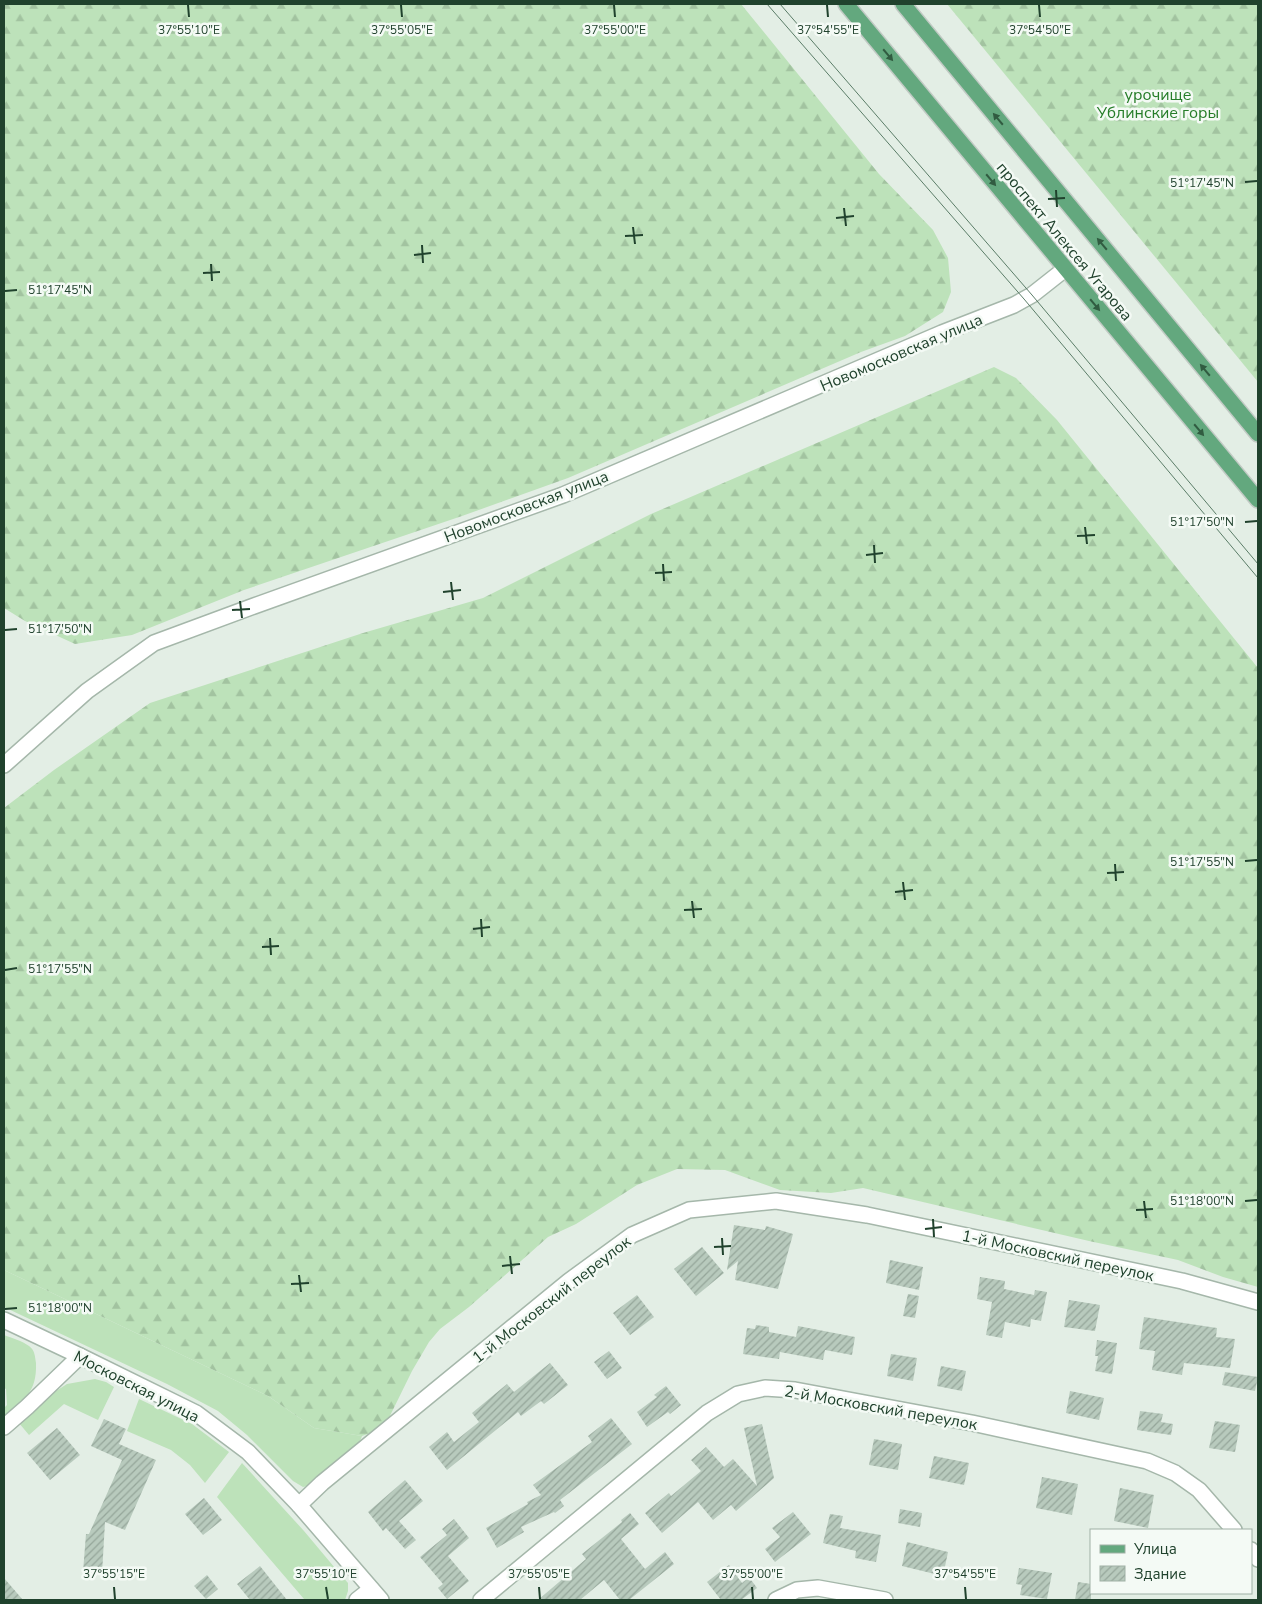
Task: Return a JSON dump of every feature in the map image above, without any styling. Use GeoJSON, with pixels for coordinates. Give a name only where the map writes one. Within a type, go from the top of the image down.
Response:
{"type":"FeatureCollection","features":[{"type":"Feature","properties":{"kind":"main road","name":"проспект Алексея Угарова"},"geometry":{"type":"LineString","coordinates":[[846,4],[1258,500]]}},
{"type":"Feature","properties":{"kind":"main road","name":"проспект Алексея Угарова"},"geometry":{"type":"LineString","coordinates":[[903,4],[1258,434]]}},
{"type":"Feature","properties":{"kind":"street","name":"Новомосковская улица"},"geometry":{"type":"LineString","coordinates":[[4,765],[87,691],[154,643],[563,495],[942,333],[1014,305],[1032,295],[1065,269]]}},
{"type":"Feature","properties":{"kind":"street","name":"1-й Московский переулок"},"geometry":{"type":"LineString","coordinates":[[298,1505],[569,1281],[632,1235],[689,1210],[776,1201],[867,1215],[1182,1281],[1258,1302]]}},
{"type":"Feature","properties":{"kind":"street","name":"Московская улица"},"geometry":{"type":"LineString","coordinates":[[4,1320],[196,1413],[248,1452],[298,1505],[376,1595]]}},
{"type":"Feature","properties":{"kind":"street"},"geometry":{"type":"LineString","coordinates":[[4,1427],[80,1356]]}},
{"type":"Feature","properties":{"kind":"street","name":"2-й Московский переулок"},"geometry":{"type":"LineString","coordinates":[[481,1600],[707,1413],[738,1394],[765,1388],[795,1390],[972,1423],[1147,1461],[1174,1473],[1199,1490],[1233,1529]]}},
{"type":"Feature","properties":{"kind":"street"},"geometry":{"type":"LineString","coordinates":[[776,1600],[798,1590],[818,1588],[885,1600]]}},
{"type":"Feature","properties":{"kind":"street"},"geometry":{"type":"LineString","coordinates":[[357,1600],[376,1595]]}},
{"type":"Feature","properties":{"kind":"green space"},"geometry":{"type":"Polygon","coordinates":[[[4,4],[741,4],[879,174],[933,230],[948,258],[951,292],[943,312],[905,336],[861,352],[568,478],[244,590],[132,635],[75,644],[25,621],[4,608],[4,4]]]}},
{"type":"Feature","properties":{"kind":"green space","name":"урочище Ублинские горы"},"geometry":{"type":"Polygon","coordinates":[[[947,4],[1258,4],[1258,382],[947,4]]]}},
{"type":"Feature","properties":{"kind":"green space"},"geometry":{"type":"Polygon","coordinates":[[[994,367],[1016,378],[1057,420],[1258,668],[1258,1287],[1223,1277],[1178,1260],[863,1188],[831,1193],[780,1190],[725,1170],[677,1169],[637,1185],[576,1224],[548,1237],[469,1307],[440,1329],[429,1342],[412,1371],[384,1428],[362,1436],[314,1428],[268,1396],[4,1270],[4,808],[54,770],[150,703],[363,633],[483,598],[651,514],[994,367]]]}},
{"type":"Feature","properties":{"kind":"green space"},"geometry":{"type":"Polygon","coordinates":[[[4,1270],[268,1396],[314,1428],[362,1436],[356,1452],[317,1484],[303,1487],[293,1481],[247,1435],[218,1411],[167,1384],[4,1307],[4,1270]]]}},
{"type":"Feature","properties":{"kind":"green space"},"geometry":{"type":"Polygon","coordinates":[[[4,1335],[20,1341],[31,1348],[36,1363],[36,1373],[32,1389],[28,1395],[4,1417],[4,1408],[7,1405],[6,1389],[4,1388],[4,1335]]]}},
{"type":"Feature","properties":{"kind":"green space"},"geometry":{"type":"Polygon","coordinates":[[[95,1379],[106,1382],[114,1387],[98,1420],[64,1404],[29,1435],[19,1423],[53,1393],[67,1384],[95,1379]]]}},
{"type":"Feature","properties":{"kind":"green space"},"geometry":{"type":"Polygon","coordinates":[[[139,1399],[192,1424],[229,1452],[205,1483],[190,1465],[171,1450],[127,1431],[139,1399]]]}},
{"type":"Feature","properties":{"kind":"green space"},"geometry":{"type":"Polygon","coordinates":[[[242,1463],[348,1583],[345,1600],[303,1600],[217,1497],[242,1463]]]}},
{"type":"Feature","properties":{"kind":"building"},"geometry":{"type":"Polygon","coordinates":[[[734,1225],[765,1230],[766,1226],[793,1234],[778,1289],[735,1280],[738,1261],[727,1270],[734,1225]]]}},
{"type":"Feature","properties":{"kind":"building"},"geometry":{"type":"Polygon","coordinates":[[[702,1247],[724,1273],[696,1296],[674,1269],[702,1247]]]}},
{"type":"Feature","properties":{"kind":"building"},"geometry":{"type":"Polygon","coordinates":[[[890,1260],[923,1267],[919,1290],[886,1283],[890,1260]]]}},
{"type":"Feature","properties":{"kind":"building"},"geometry":{"type":"Polygon","coordinates":[[[980,1277],[1005,1281],[1004,1289],[1034,1295],[1035,1290],[1047,1292],[1041,1321],[1031,1319],[1030,1327],[1005,1322],[1002,1338],[986,1335],[992,1302],[977,1299],[980,1277]]]}},
{"type":"Feature","properties":{"kind":"building"},"geometry":{"type":"Polygon","coordinates":[[[908,1294],[919,1296],[915,1318],[903,1316],[908,1294]]]}},
{"type":"Feature","properties":{"kind":"building"},"geometry":{"type":"Polygon","coordinates":[[[637,1295],[654,1317],[630,1335],[613,1313],[637,1295]]]}},
{"type":"Feature","properties":{"kind":"building"},"geometry":{"type":"Polygon","coordinates":[[[1069,1300],[1100,1305],[1095,1331],[1064,1327],[1069,1300]]]}},
{"type":"Feature","properties":{"kind":"building"},"geometry":{"type":"Polygon","coordinates":[[[1144,1317],[1217,1328],[1216,1337],[1235,1339],[1230,1368],[1184,1363],[1182,1375],[1152,1370],[1155,1351],[1139,1349],[1144,1317]]]}},
{"type":"Feature","properties":{"kind":"building"},"geometry":{"type":"Polygon","coordinates":[[[756,1325],[769,1327],[769,1332],[796,1337],[798,1326],[855,1337],[852,1355],[825,1350],[823,1360],[780,1352],[779,1359],[743,1354],[747,1328],[755,1329],[756,1325]]]}},
{"type":"Feature","properties":{"kind":"building"},"geometry":{"type":"Polygon","coordinates":[[[1097,1340],[1117,1343],[1112,1374],[1095,1371],[1098,1356],[1095,1356],[1097,1340]]]}},
{"type":"Feature","properties":{"kind":"building"},"geometry":{"type":"Polygon","coordinates":[[[609,1351],[622,1368],[607,1379],[594,1362],[609,1351]]]}},
{"type":"Feature","properties":{"kind":"building"},"geometry":{"type":"Polygon","coordinates":[[[891,1354],[917,1358],[913,1381],[887,1376],[891,1354]]]}},
{"type":"Feature","properties":{"kind":"building"},"geometry":{"type":"Polygon","coordinates":[[[550,1363],[568,1385],[544,1404],[541,1401],[521,1416],[518,1412],[447,1470],[429,1447],[447,1432],[454,1442],[479,1422],[472,1413],[507,1384],[514,1392],[550,1363]]]}},
{"type":"Feature","properties":{"kind":"building"},"geometry":{"type":"Polygon","coordinates":[[[941,1366],[966,1371],[962,1391],[937,1386],[941,1366]]]}},
{"type":"Feature","properties":{"kind":"building"},"geometry":{"type":"Polygon","coordinates":[[[1225,1372],[1258,1377],[1255,1391],[1222,1385],[1225,1372]]]}},
{"type":"Feature","properties":{"kind":"building"},"geometry":{"type":"Polygon","coordinates":[[[666,1386],[681,1405],[670,1414],[668,1412],[647,1427],[637,1412],[657,1397],[654,1395],[666,1386]]]}},
{"type":"Feature","properties":{"kind":"building"},"geometry":{"type":"Polygon","coordinates":[[[1070,1391],[1104,1398],[1099,1420],[1066,1413],[1070,1391]]]}},
{"type":"Feature","properties":{"kind":"building"},"geometry":{"type":"Polygon","coordinates":[[[1140,1411],[1163,1414],[1161,1422],[1173,1424],[1171,1435],[1137,1430],[1140,1411]]]}},
{"type":"Feature","properties":{"kind":"building"},"geometry":{"type":"Polygon","coordinates":[[[611,1418],[632,1444],[560,1500],[564,1506],[555,1513],[521,1527],[524,1532],[497,1548],[486,1528],[541,1495],[533,1485],[592,1442],[588,1436],[611,1418]]]}},
{"type":"Feature","properties":{"kind":"building"},"geometry":{"type":"Polygon","coordinates":[[[104,1419],[126,1429],[119,1444],[156,1460],[125,1530],[105,1522],[102,1574],[83,1572],[86,1534],[89,1534],[122,1460],[91,1446],[104,1419]]]}},
{"type":"Feature","properties":{"kind":"building"},"geometry":{"type":"Polygon","coordinates":[[[1215,1421],[1240,1425],[1235,1452],[1209,1448],[1215,1421]]]}},
{"type":"Feature","properties":{"kind":"building"},"geometry":{"type":"Polygon","coordinates":[[[762,1424],[774,1478],[736,1511],[731,1505],[713,1520],[698,1502],[662,1533],[645,1513],[669,1493],[671,1496],[701,1471],[691,1460],[706,1447],[724,1467],[733,1459],[757,1486],[744,1428],[762,1424]]]}},
{"type":"Feature","properties":{"kind":"building"},"geometry":{"type":"Polygon","coordinates":[[[57,1428],[80,1455],[50,1480],[27,1453],[57,1428]]]}},
{"type":"Feature","properties":{"kind":"building"},"geometry":{"type":"Polygon","coordinates":[[[874,1439],[902,1444],[898,1470],[869,1465],[874,1439]]]}},
{"type":"Feature","properties":{"kind":"building"},"geometry":{"type":"Polygon","coordinates":[[[934,1456],[969,1463],[964,1485],[929,1478],[934,1456]]]}},
{"type":"Feature","properties":{"kind":"building"},"geometry":{"type":"Polygon","coordinates":[[[1042,1477],[1078,1484],[1072,1515],[1036,1508],[1042,1477]]]}},
{"type":"Feature","properties":{"kind":"building"},"geometry":{"type":"Polygon","coordinates":[[[405,1480],[423,1501],[399,1521],[416,1540],[405,1549],[386,1528],[383,1531],[368,1512],[405,1480]]]}},
{"type":"Feature","properties":{"kind":"building"},"geometry":{"type":"Polygon","coordinates":[[[1120,1488],[1154,1495],[1148,1528],[1114,1521],[1120,1488]]]}},
{"type":"Feature","properties":{"kind":"building"},"geometry":{"type":"Polygon","coordinates":[[[204,1498],[222,1520],[203,1535],[185,1514],[204,1498]]]}},
{"type":"Feature","properties":{"kind":"building"},"geometry":{"type":"Polygon","coordinates":[[[900,1509],[922,1513],[920,1527],[898,1523],[900,1509]]]}},
{"type":"Feature","properties":{"kind":"building"},"geometry":{"type":"Polygon","coordinates":[[[793,1512],[811,1534],[775,1562],[765,1549],[780,1537],[772,1528],[793,1512]]]}},
{"type":"Feature","properties":{"kind":"building"},"geometry":{"type":"Polygon","coordinates":[[[630,1513],[639,1524],[621,1539],[645,1569],[665,1552],[674,1564],[629,1600],[620,1600],[604,1580],[580,1600],[538,1600],[586,1559],[582,1554],[622,1522],[621,1520],[630,1513]]]}},
{"type":"Feature","properties":{"kind":"building"},"geometry":{"type":"Polygon","coordinates":[[[830,1514],[843,1516],[840,1528],[881,1535],[876,1562],[855,1558],[856,1551],[823,1543],[830,1514]]]}},
{"type":"Feature","properties":{"kind":"building"},"geometry":{"type":"Polygon","coordinates":[[[454,1519],[469,1538],[448,1556],[469,1581],[447,1599],[438,1588],[443,1584],[420,1557],[447,1535],[442,1529],[454,1519]]]}},
{"type":"Feature","properties":{"kind":"building"},"geometry":{"type":"Polygon","coordinates":[[[907,1542],[948,1552],[943,1576],[902,1566],[907,1542]]]}},
{"type":"Feature","properties":{"kind":"building"},"geometry":{"type":"Polygon","coordinates":[[[729,1565],[742,1583],[749,1577],[757,1588],[741,1600],[721,1600],[707,1582],[729,1565]]]}},
{"type":"Feature","properties":{"kind":"building"},"geometry":{"type":"Polygon","coordinates":[[[260,1566],[287,1600],[250,1600],[237,1584],[260,1566]]]}},
{"type":"Feature","properties":{"kind":"building"},"geometry":{"type":"Polygon","coordinates":[[[1019,1568],[1052,1573],[1047,1599],[1020,1595],[1022,1585],[1016,1584],[1019,1568]]]}},
{"type":"Feature","properties":{"kind":"building"},"geometry":{"type":"Polygon","coordinates":[[[207,1575],[218,1589],[206,1599],[194,1586],[207,1575]]]}},
{"type":"Feature","properties":{"kind":"building"},"geometry":{"type":"Polygon","coordinates":[[[4,1578],[23,1600],[4,1600],[4,1578]]]}},
{"type":"Feature","properties":{"kind":"building"},"geometry":{"type":"Polygon","coordinates":[[[1078,1582],[1090,1584],[1091,1600],[1075,1600],[1078,1582]]]}},
{"type":"Feature","properties":{"kind":"tram line"},"geometry":{"type":"LineString","coordinates":[[767,4],[1024,299],[1258,578]]}},
{"type":"Feature","properties":{"kind":"tram line"},"geometry":{"type":"LineString","coordinates":[[780,4],[1032,295],[1258,564]]}}]}
